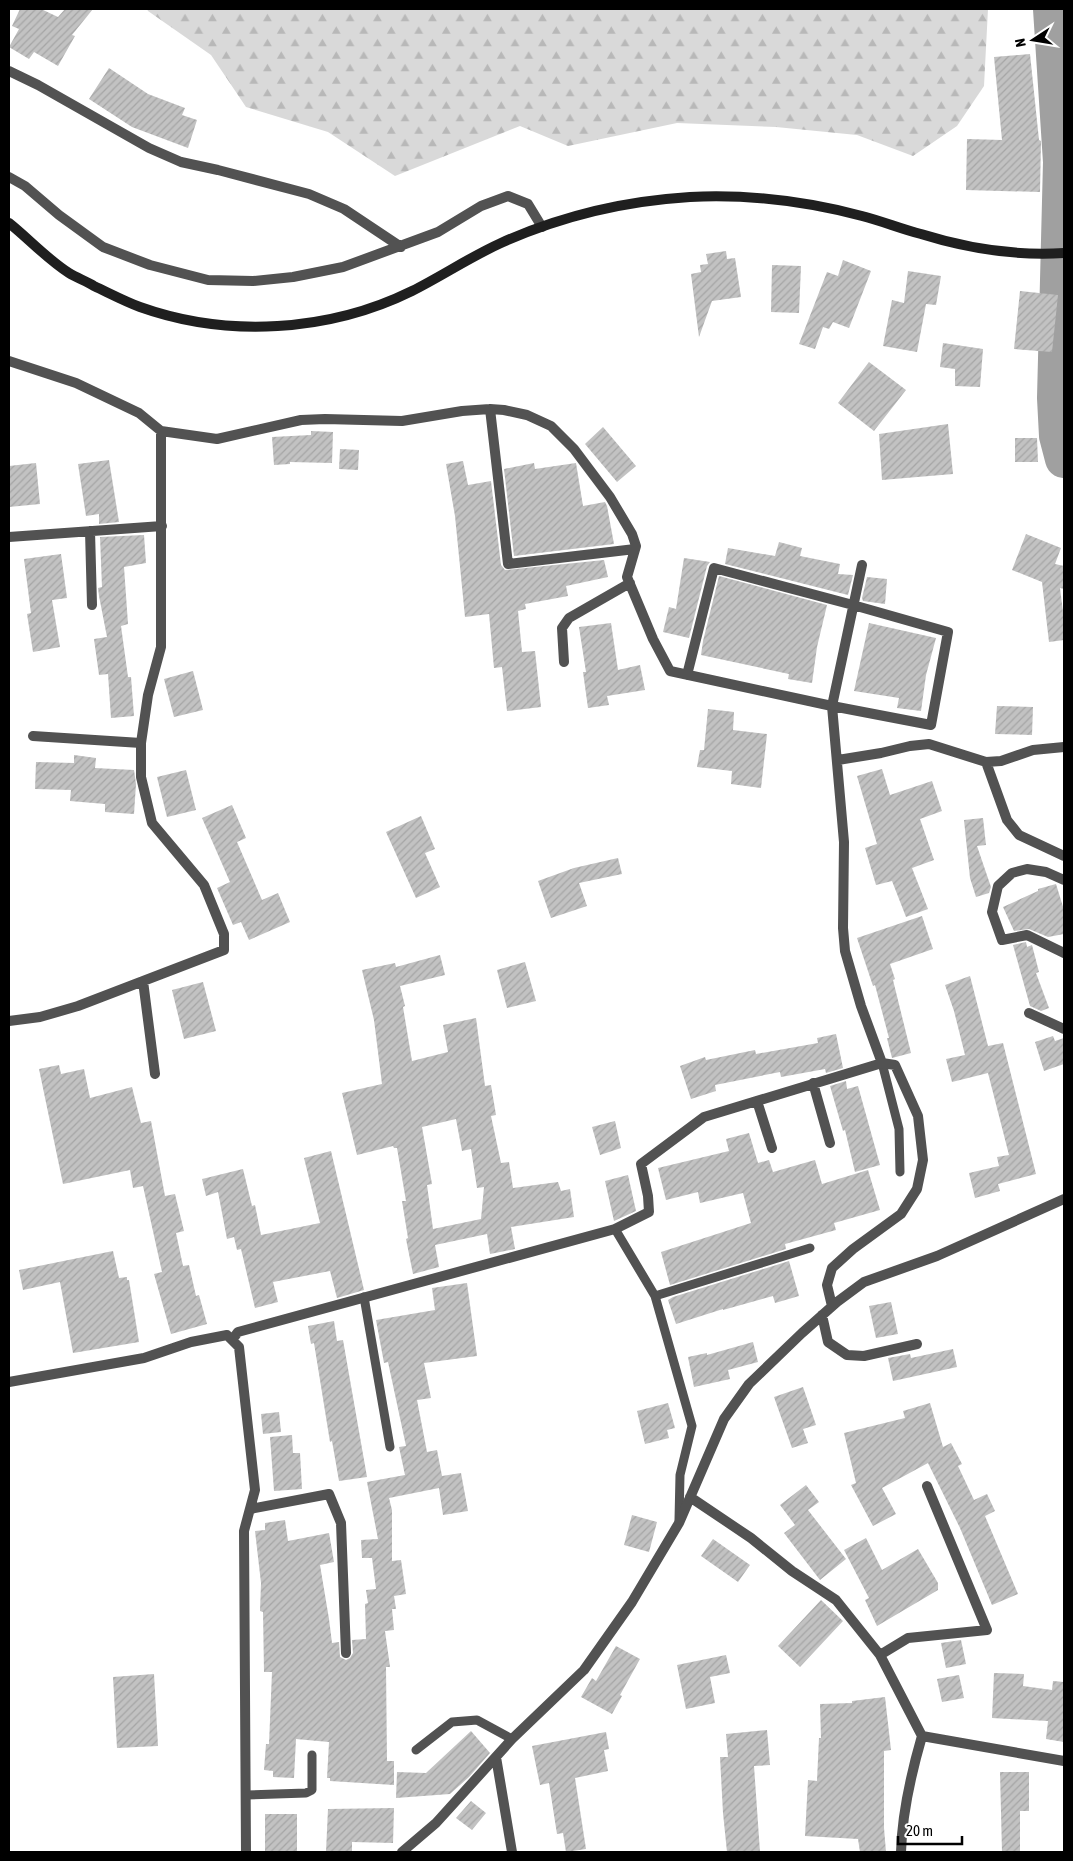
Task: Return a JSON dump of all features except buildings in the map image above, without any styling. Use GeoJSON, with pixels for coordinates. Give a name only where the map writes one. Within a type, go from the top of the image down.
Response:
{"type":"FeatureCollection","features":[{"type":"Feature","properties":{"kind":"street"},"geometry":{"type":"LineString","coordinates":[[9,71],[38,85],[149,148],[181,162],[309,194],[344,208],[401,247]]}},
{"type":"Feature","properties":{"kind":"street"},"geometry":{"type":"LineString","coordinates":[[9,177],[25,186],[59,215],[103,247],[150,265],[208,280],[253,281],[293,277],[343,267],[438,232],[481,206],[508,196],[528,204],[542,227]]}},
{"type":"Feature","properties":{"kind":"street"},"geometry":{"type":"LineString","coordinates":[[9,223],[42,253],[69,273],[140,307],[212,324],[249,327],[288,325],[355,313],[411,291],[501,243],[542,227],[585,213],[635,203],[690,197],[733,196],[778,199],[825,207],[963,245],[1005,251],[1048,254],[1064,253]]}},
{"type":"Feature","properties":{"kind":"street"},"geometry":{"type":"LineString","coordinates":[[9,361],[76,383],[139,413],[161,431],[217,439],[301,420],[325,418],[402,421],[462,411],[490,409],[504,410],[527,416],[551,426],[574,449],[610,497],[632,534],[636,546],[627,577],[653,639],[670,671],[687,675],[832,706],[931,725],[948,632],[714,568],[687,675]]}},
{"type":"Feature","properties":{"kind":"street"},"geometry":{"type":"LineString","coordinates":[[490,409],[508,564],[635,549]]}},
{"type":"Feature","properties":{"kind":"street"},"geometry":{"type":"LineString","coordinates":[[9,1021],[40,1017],[78,1006],[224,950],[224,934],[204,885],[152,823],[141,777],[141,743],[148,695],[161,647],[161,431]]}},
{"type":"Feature","properties":{"kind":"street"},"geometry":{"type":"LineString","coordinates":[[9,537],[162,526]]}},
{"type":"Feature","properties":{"kind":"street"},"geometry":{"type":"LineString","coordinates":[[90,531],[92,605]]}},
{"type":"Feature","properties":{"kind":"street"},"geometry":{"type":"LineString","coordinates":[[862,565],[832,706],[844,842],[843,928],[845,951],[861,1006],[882,1063]]}},
{"type":"Feature","properties":{"kind":"street"},"geometry":{"type":"LineString","coordinates":[[564,662],[562,628],[569,618],[630,583]]}},
{"type":"Feature","properties":{"kind":"street"},"geometry":{"type":"LineString","coordinates":[[33,736],[141,743]]}},
{"type":"Feature","properties":{"kind":"street"},"geometry":{"type":"LineString","coordinates":[[838,760],[930,744],[986,762],[1001,761],[1032,750],[1064,747]]}},
{"type":"Feature","properties":{"kind":"street"},"geometry":{"type":"LineString","coordinates":[[986,762],[1008,820],[1019,835],[1064,856]]}},
{"type":"Feature","properties":{"kind":"street"},"geometry":{"type":"LineString","coordinates":[[1064,880],[1046,872],[1026,869],[1012,873],[998,886],[992,912],[1002,940],[1027,935],[1064,953]]}},
{"type":"Feature","properties":{"kind":"street"},"geometry":{"type":"LineString","coordinates":[[143,981],[155,1074]]}},
{"type":"Feature","properties":{"kind":"street"},"geometry":{"type":"LineString","coordinates":[[1028,1013],[1064,1029]]}},
{"type":"Feature","properties":{"kind":"street"},"geometry":{"type":"LineString","coordinates":[[232,1340],[238,1332],[615,1229],[649,1212],[648,1196],[641,1164],[704,1117],[882,1063],[895,1065],[918,1116],[923,1160],[917,1189],[901,1214],[853,1249],[832,1268],[827,1286],[832,1306]]}},
{"type":"Feature","properties":{"kind":"street"},"geometry":{"type":"LineString","coordinates":[[813,1083],[830,1143]]}},
{"type":"Feature","properties":{"kind":"street"},"geometry":{"type":"LineString","coordinates":[[756,1101],[772,1148]]}},
{"type":"Feature","properties":{"kind":"street"},"geometry":{"type":"LineString","coordinates":[[402,1852],[436,1824],[512,1739],[584,1670],[632,1602],[679,1523],[724,1419],[749,1384],[832,1306],[864,1282],[937,1256],[1064,1199]]}},
{"type":"Feature","properties":{"kind":"street"},"geometry":{"type":"LineString","coordinates":[[822,1315],[828,1342],[847,1354],[864,1356],[917,1344]]}},
{"type":"Feature","properties":{"kind":"street"},"geometry":{"type":"LineString","coordinates":[[9,1382],[144,1358],[191,1342],[227,1335],[239,1347],[255,1490],[244,1531],[246,1852]]}},
{"type":"Feature","properties":{"kind":"street"},"geometry":{"type":"LineString","coordinates":[[880,1655],[908,1638],[987,1630],[927,1486]]}},
{"type":"Feature","properties":{"kind":"street"},"geometry":{"type":"LineString","coordinates":[[250,1508],[329,1494],[341,1523],[346,1653]]}},
{"type":"Feature","properties":{"kind":"street"},"geometry":{"type":"LineString","coordinates":[[690,1497],[751,1538],[792,1571],[836,1600],[880,1655],[922,1736],[910,1775],[902,1828],[902,1852]]}},
{"type":"Feature","properties":{"kind":"street"},"geometry":{"type":"LineString","coordinates":[[922,1736],[1064,1761]]}},
{"type":"Feature","properties":{"kind":"street"},"geometry":{"type":"LineString","coordinates":[[496,1757],[512,1852]]}},
{"type":"Feature","properties":{"kind":"lane"},"geometry":{"type":"LineString","coordinates":[[882,1063],[899,1129],[900,1172]]}},
{"type":"Feature","properties":{"kind":"lane"},"geometry":{"type":"LineString","coordinates":[[615,1229],[655,1296],[692,1426],[680,1475],[679,1523]]}},
{"type":"Feature","properties":{"kind":"lane"},"geometry":{"type":"LineString","coordinates":[[655,1296],[810,1248]]}},
{"type":"Feature","properties":{"kind":"lane"},"geometry":{"type":"LineString","coordinates":[[364,1297],[390,1447]]}},
{"type":"Feature","properties":{"kind":"lane"},"geometry":{"type":"LineString","coordinates":[[416,1750],[452,1722],[477,1720],[512,1739]]}},
{"type":"Feature","properties":{"kind":"lane"},"geometry":{"type":"LineString","coordinates":[[246,1795],[306,1793],[312,1790],[312,1755]]}},
{"type":"Feature","properties":{"kind":"green space"},"geometry":{"type":"Polygon","coordinates":[[[147,9],[988,9],[984,86],[957,126],[913,156],[857,135],[776,127],[677,123],[568,146],[520,126],[395,176],[328,132],[246,107],[211,55],[147,9]]]}},
{"type":"Feature","properties":{"kind":"waterway"},"geometry":{"type":"LineString","coordinates":[[1052,9],[1062,162],[1056,398],[1058,436],[1064,459]]}}]}
